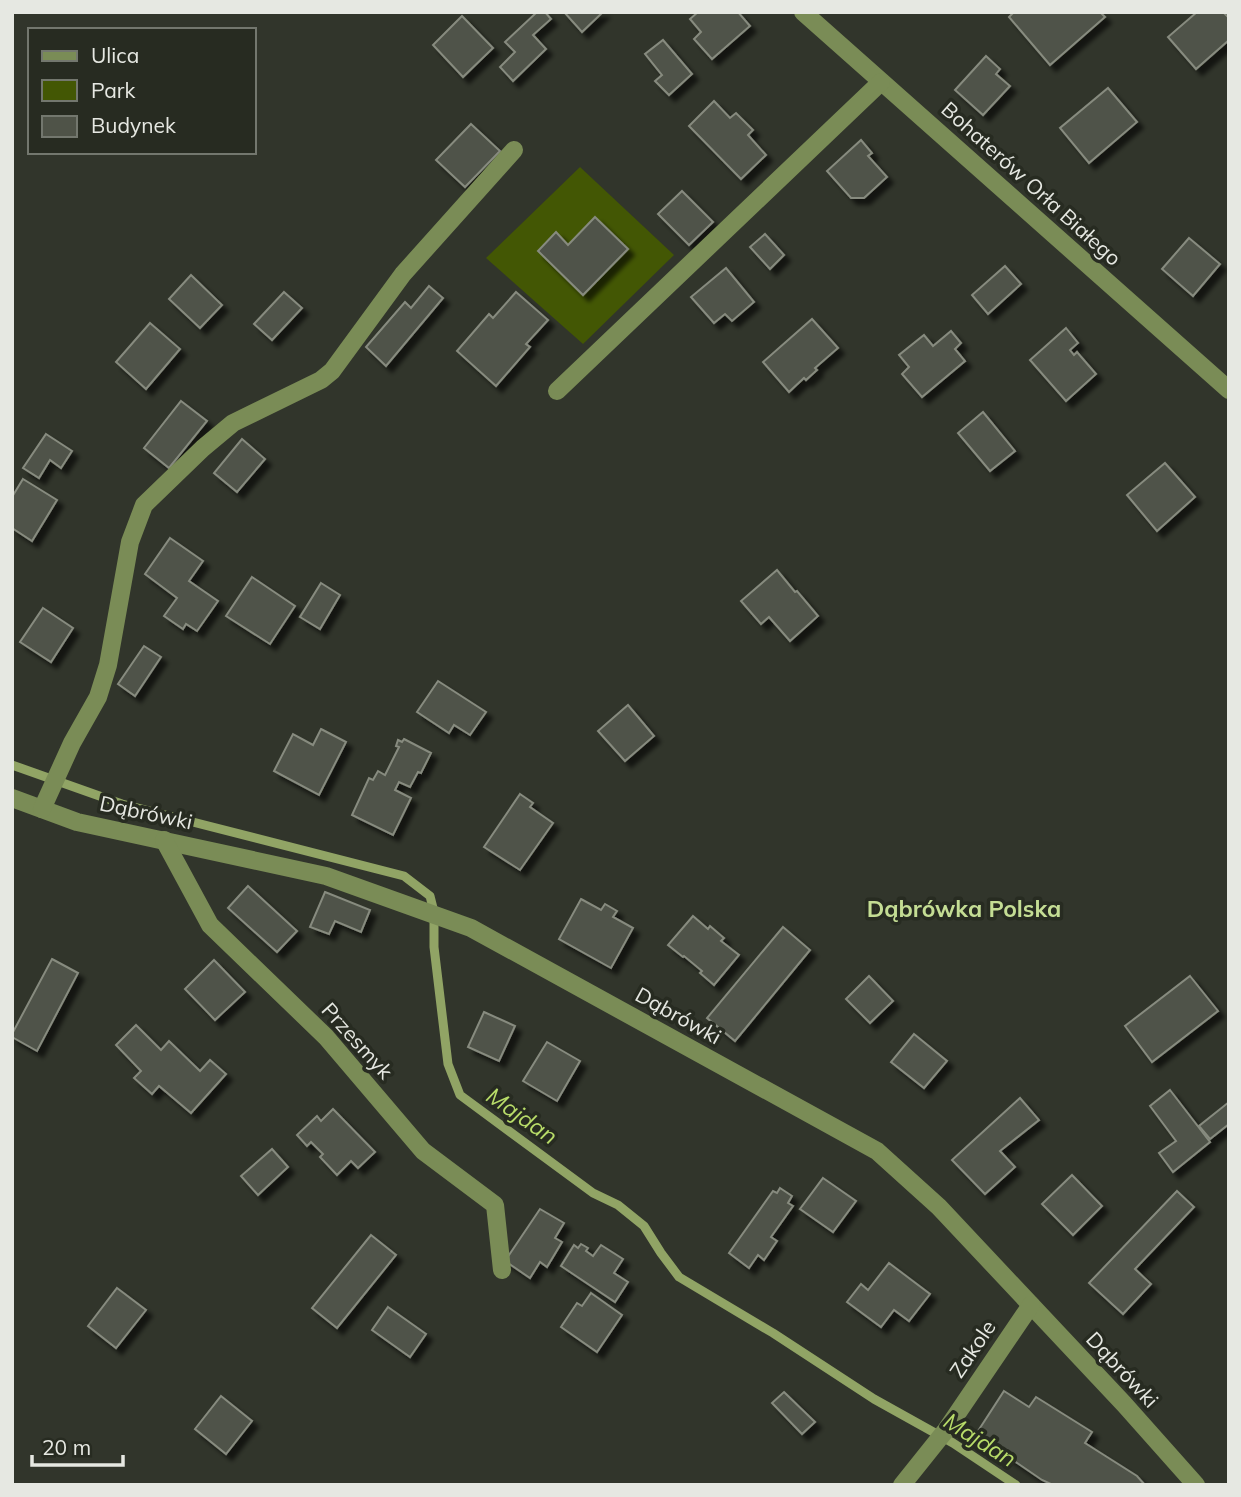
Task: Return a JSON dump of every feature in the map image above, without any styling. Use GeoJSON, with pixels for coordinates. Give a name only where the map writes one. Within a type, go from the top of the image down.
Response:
{"type":"FeatureCollection","features":[{"type":"Feature","properties":{"kind":"street","name":"Bohaterów Orła Białego"},"geometry":{"type":"LineString","coordinates":[[803,12],[1229,390]]}},
{"type":"Feature","properties":{"kind":"street"},"geometry":{"type":"LineString","coordinates":[[556,391],[881,82]]}},
{"type":"Feature","properties":{"kind":"street"},"geometry":{"type":"LineString","coordinates":[[42,809],[72,743],[98,697],[108,664],[130,542],[144,505],[233,423],[321,380],[332,371],[403,274],[514,150]]}},
{"type":"Feature","properties":{"kind":"street","name":"Dąbrówki"},"geometry":{"type":"LineString","coordinates":[[12,798],[78,822],[327,876],[471,928],[877,1151],[939,1207],[1124,1404],[1196,1485]]}},
{"type":"Feature","properties":{"kind":"street","name":"Przesmyk"},"geometry":{"type":"LineString","coordinates":[[164,840],[210,925],[327,1037],[423,1151],[495,1205],[502,1270]]}},
{"type":"Feature","properties":{"kind":"street","name":"Zakole"},"geometry":{"type":"LineString","coordinates":[[902,1485],[941,1436],[1031,1305]]}},
{"type":"Feature","properties":{"kind":"green space"},"geometry":{"type":"Polygon","coordinates":[[[580,167],[674,255],[583,344],[486,258],[580,167]]]}},
{"type":"Feature","properties":{"kind":"building"},"geometry":{"type":"Polygon","coordinates":[[[537,12],[545,12],[551,19],[533,35],[546,49],[513,81],[500,67],[515,52],[505,42],[537,12]]]}},
{"type":"Feature","properties":{"kind":"building"},"geometry":{"type":"Polygon","coordinates":[[[564,12],[603,12],[582,32],[564,12]]]}},
{"type":"Feature","properties":{"kind":"building"},"geometry":{"type":"Polygon","coordinates":[[[698,12],[738,12],[750,26],[712,59],[694,39],[701,32],[690,19],[698,12]]]}},
{"type":"Feature","properties":{"kind":"building"},"geometry":{"type":"Polygon","coordinates":[[[1014,12],[1100,12],[1105,17],[1050,65],[1009,17],[1014,12]]]}},
{"type":"Feature","properties":{"kind":"building"},"geometry":{"type":"Polygon","coordinates":[[[1197,12],[1223,12],[1229,18],[1229,40],[1196,69],[1168,37],[1197,12]]]}},
{"type":"Feature","properties":{"kind":"building"},"geometry":{"type":"Polygon","coordinates":[[[462,16],[493,48],[463,77],[433,45],[462,16]]]}},
{"type":"Feature","properties":{"kind":"building"},"geometry":{"type":"Polygon","coordinates":[[[663,40],[692,74],[669,95],[655,81],[662,75],[645,54],[663,40]]]}},
{"type":"Feature","properties":{"kind":"building"},"geometry":{"type":"Polygon","coordinates":[[[986,56],[1000,69],[996,74],[1010,86],[983,115],[955,90],[986,56]]]}},
{"type":"Feature","properties":{"kind":"building"},"geometry":{"type":"Polygon","coordinates":[[[1108,88],[1137,122],[1089,163],[1060,128],[1108,88]]]}},
{"type":"Feature","properties":{"kind":"building"},"geometry":{"type":"Polygon","coordinates":[[[714,101],[730,118],[736,113],[753,130],[748,135],[766,155],[741,179],[689,126],[714,101]]]}},
{"type":"Feature","properties":{"kind":"building"},"geometry":{"type":"Polygon","coordinates":[[[471,124],[500,151],[465,187],[436,160],[471,124]]]}},
{"type":"Feature","properties":{"kind":"building"},"geometry":{"type":"Polygon","coordinates":[[[861,140],[872,153],[868,156],[887,177],[864,198],[851,198],[827,171],[861,140]]]}},
{"type":"Feature","properties":{"kind":"building"},"geometry":{"type":"Polygon","coordinates":[[[682,191],[713,222],[689,245],[658,214],[682,191]]]}},
{"type":"Feature","properties":{"kind":"building"},"geometry":{"type":"Polygon","coordinates":[[[595,217],[628,249],[583,295],[538,251],[556,232],[568,245],[595,217]]]}},
{"type":"Feature","properties":{"kind":"building"},"geometry":{"type":"Polygon","coordinates":[[[765,234],[784,255],[770,269],[750,247],[765,234]]]}},
{"type":"Feature","properties":{"kind":"building"},"geometry":{"type":"Polygon","coordinates":[[[1189,238],[1220,264],[1193,296],[1162,269],[1189,238]]]}},
{"type":"Feature","properties":{"kind":"building"},"geometry":{"type":"Polygon","coordinates":[[[1005,266],[1021,284],[988,314],[972,295],[1005,266]]]}},
{"type":"Feature","properties":{"kind":"building"},"geometry":{"type":"Polygon","coordinates":[[[726,268],[754,302],[732,321],[725,314],[714,323],[691,297],[726,268]]]}},
{"type":"Feature","properties":{"kind":"building"},"geometry":{"type":"Polygon","coordinates":[[[191,275],[222,305],[200,328],[169,299],[191,275]]]}},
{"type":"Feature","properties":{"kind":"building"},"geometry":{"type":"Polygon","coordinates":[[[429,286],[443,298],[386,366],[366,347],[405,302],[411,308],[429,286]]]}},
{"type":"Feature","properties":{"kind":"building"},"geometry":{"type":"Polygon","coordinates":[[[284,292],[302,308],[272,340],[254,324],[284,292]]]}},
{"type":"Feature","properties":{"kind":"building"},"geometry":{"type":"Polygon","coordinates":[[[516,292],[548,320],[526,344],[530,347],[496,386],[457,351],[489,314],[493,318],[516,292]]]}},
{"type":"Feature","properties":{"kind":"building"},"geometry":{"type":"Polygon","coordinates":[[[812,319],[838,348],[815,368],[817,370],[806,380],[804,378],[789,392],[763,362],[812,319]]]}},
{"type":"Feature","properties":{"kind":"building"},"geometry":{"type":"Polygon","coordinates":[[[150,323],[180,349],[146,389],[116,362],[150,323]]]}},
{"type":"Feature","properties":{"kind":"building"},"geometry":{"type":"Polygon","coordinates":[[[1066,328],[1078,343],[1070,350],[1074,355],[1077,352],[1096,374],[1066,401],[1030,360],[1066,328]]]}},
{"type":"Feature","properties":{"kind":"building"},"geometry":{"type":"Polygon","coordinates":[[[951,331],[961,343],[955,349],[965,361],[922,397],[902,374],[909,367],[899,355],[924,335],[933,346],[951,331]]]}},
{"type":"Feature","properties":{"kind":"building"},"geometry":{"type":"Polygon","coordinates":[[[181,401],[207,421],[169,468],[144,448],[181,401]]]}},
{"type":"Feature","properties":{"kind":"building"},"geometry":{"type":"Polygon","coordinates":[[[983,412],[1015,451],[990,471],[958,433],[983,412]]]}},
{"type":"Feature","properties":{"kind":"building"},"geometry":{"type":"Polygon","coordinates":[[[46,434],[72,451],[61,468],[50,460],[39,478],[23,468],[46,434]]]}},
{"type":"Feature","properties":{"kind":"building"},"geometry":{"type":"Polygon","coordinates":[[[242,439],[265,459],[237,492],[214,473],[242,439]]]}},
{"type":"Feature","properties":{"kind":"building"},"geometry":{"type":"Polygon","coordinates":[[[1165,463],[1195,497],[1157,531],[1127,495],[1165,463]]]}},
{"type":"Feature","properties":{"kind":"building"},"geometry":{"type":"Polygon","coordinates":[[[23,479],[57,500],[32,541],[12,528],[12,497],[23,479]]]}},
{"type":"Feature","properties":{"kind":"building"},"geometry":{"type":"Polygon","coordinates":[[[170,538],[203,561],[189,581],[218,601],[197,631],[186,624],[183,629],[164,616],[177,598],[145,574],[170,538]]]}},
{"type":"Feature","properties":{"kind":"building"},"geometry":{"type":"Polygon","coordinates":[[[777,570],[818,616],[790,641],[769,617],[761,624],[741,601],[777,570]]]}},
{"type":"Feature","properties":{"kind":"building"},"geometry":{"type":"Polygon","coordinates":[[[252,577],[295,606],[270,644],[226,616],[252,577]]]}},
{"type":"Feature","properties":{"kind":"building"},"geometry":{"type":"Polygon","coordinates":[[[321,583],[340,595],[320,629],[300,617],[321,583]]]}},
{"type":"Feature","properties":{"kind":"building"},"geometry":{"type":"Polygon","coordinates":[[[43,608],[73,628],[51,662],[20,642],[43,608]]]}},
{"type":"Feature","properties":{"kind":"building"},"geometry":{"type":"Polygon","coordinates":[[[144,646],[161,657],[135,696],[118,684],[144,646]]]}},
{"type":"Feature","properties":{"kind":"building"},"geometry":{"type":"Polygon","coordinates":[[[438,681],[486,712],[470,735],[454,725],[449,733],[417,712],[438,681]]]}},
{"type":"Feature","properties":{"kind":"building"},"geometry":{"type":"Polygon","coordinates":[[[628,705],[654,736],[625,761],[598,731],[628,705]]]}},
{"type":"Feature","properties":{"kind":"building"},"geometry":{"type":"Polygon","coordinates":[[[321,729],[346,742],[319,795],[274,771],[293,734],[313,745],[321,729]]]}},
{"type":"Feature","properties":{"kind":"building"},"geometry":{"type":"Polygon","coordinates":[[[404,739],[431,753],[410,787],[399,782],[395,790],[411,798],[393,835],[352,815],[369,778],[373,780],[378,771],[385,775],[399,747],[396,746],[398,740],[402,742],[404,739]]]}},
{"type":"Feature","properties":{"kind":"building"},"geometry":{"type":"Polygon","coordinates":[[[520,794],[533,803],[530,807],[553,823],[520,870],[484,847],[520,794]]]}},
{"type":"Feature","properties":{"kind":"building"},"geometry":{"type":"Polygon","coordinates":[[[248,886],[297,931],[277,952],[228,908],[248,886]]]}},
{"type":"Feature","properties":{"kind":"building"},"geometry":{"type":"Polygon","coordinates":[[[325,892],[370,910],[361,932],[335,921],[329,934],[310,927],[325,892]]]}},
{"type":"Feature","properties":{"kind":"building"},"geometry":{"type":"Polygon","coordinates":[[[581,899],[601,910],[605,904],[617,911],[613,917],[633,928],[611,968],[559,939],[581,899]]]}},
{"type":"Feature","properties":{"kind":"building"},"geometry":{"type":"Polygon","coordinates":[[[693,916],[708,929],[710,926],[724,938],[721,941],[739,955],[714,985],[700,973],[702,971],[668,945],[693,916]]]}},
{"type":"Feature","properties":{"kind":"building"},"geometry":{"type":"Polygon","coordinates":[[[783,927],[810,950],[735,1041],[707,1018],[783,927]]]}},
{"type":"Feature","properties":{"kind":"building"},"geometry":{"type":"Polygon","coordinates":[[[52,959],[78,973],[37,1051],[12,1037],[12,1034],[52,959]]]}},
{"type":"Feature","properties":{"kind":"building"},"geometry":{"type":"Polygon","coordinates":[[[214,960],[245,992],[215,1020],[185,989],[214,960]]]}},
{"type":"Feature","properties":{"kind":"building"},"geometry":{"type":"Polygon","coordinates":[[[869,976],[893,1001],[870,1023],[846,999],[869,976]]]}},
{"type":"Feature","properties":{"kind":"building"},"geometry":{"type":"Polygon","coordinates":[[[1190,976],[1218,1011],[1152,1062],[1125,1026],[1190,976]]]}},
{"type":"Feature","properties":{"kind":"building"},"geometry":{"type":"Polygon","coordinates":[[[484,1012],[515,1026],[499,1061],[468,1047],[484,1012]]]}},
{"type":"Feature","properties":{"kind":"building"},"geometry":{"type":"Polygon","coordinates":[[[136,1025],[161,1050],[169,1041],[200,1071],[210,1060],[226,1074],[191,1113],[159,1086],[152,1094],[134,1078],[141,1071],[116,1045],[136,1025]]]}},
{"type":"Feature","properties":{"kind":"building"},"geometry":{"type":"Polygon","coordinates":[[[914,1034],[947,1061],[924,1088],[891,1062],[914,1034]]]}},
{"type":"Feature","properties":{"kind":"building"},"geometry":{"type":"Polygon","coordinates":[[[547,1042],[580,1061],[557,1101],[523,1081],[547,1042]]]}},
{"type":"Feature","properties":{"kind":"building"},"geometry":{"type":"Polygon","coordinates":[[[1170,1090],[1210,1142],[1173,1172],[1159,1153],[1176,1141],[1150,1106],[1170,1090]]]}},
{"type":"Feature","properties":{"kind":"building"},"geometry":{"type":"Polygon","coordinates":[[[1020,1098],[1039,1120],[1000,1151],[1015,1167],[985,1194],[952,1160],[1020,1098]]]}},
{"type":"Feature","properties":{"kind":"building"},"geometry":{"type":"Polygon","coordinates":[[[1229,1102],[1229,1124],[1210,1139],[1199,1126],[1229,1102]]]}},
{"type":"Feature","properties":{"kind":"building"},"geometry":{"type":"Polygon","coordinates":[[[333,1109],[375,1152],[358,1168],[351,1161],[337,1175],[320,1157],[323,1154],[311,1142],[307,1146],[297,1135],[317,1116],[321,1121],[333,1109]]]}},
{"type":"Feature","properties":{"kind":"building"},"geometry":{"type":"Polygon","coordinates":[[[272,1149],[288,1167],[258,1195],[241,1176],[272,1149]]]}},
{"type":"Feature","properties":{"kind":"building"},"geometry":{"type":"Polygon","coordinates":[[[1072,1175],[1102,1206],[1073,1235],[1042,1204],[1072,1175]]]}},
{"type":"Feature","properties":{"kind":"building"},"geometry":{"type":"Polygon","coordinates":[[[823,1178],[856,1201],[833,1232],[800,1209],[823,1178]]]}},
{"type":"Feature","properties":{"kind":"building"},"geometry":{"type":"Polygon","coordinates":[[[780,1188],[792,1196],[788,1203],[793,1206],[771,1237],[777,1241],[764,1260],[758,1255],[749,1268],[729,1253],[773,1191],[777,1193],[780,1188]]]}},
{"type":"Feature","properties":{"kind":"building"},"geometry":{"type":"Polygon","coordinates":[[[1177,1191],[1194,1207],[1135,1269],[1151,1284],[1123,1314],[1089,1283],[1177,1191]]]}},
{"type":"Feature","properties":{"kind":"building"},"geometry":{"type":"Polygon","coordinates":[[[540,1209],[564,1223],[555,1238],[562,1242],[547,1267],[540,1262],[530,1278],[505,1261],[540,1209]]]}},
{"type":"Feature","properties":{"kind":"building"},"geometry":{"type":"Polygon","coordinates":[[[371,1235],[396,1255],[337,1328],[312,1308],[371,1235]]]}},
{"type":"Feature","properties":{"kind":"building"},"geometry":{"type":"Polygon","coordinates":[[[581,1244],[588,1248],[586,1251],[593,1256],[601,1245],[623,1259],[614,1273],[628,1282],[615,1302],[561,1266],[574,1245],[578,1248],[581,1244]]]}},
{"type":"Feature","properties":{"kind":"building"},"geometry":{"type":"Polygon","coordinates":[[[889,1263],[930,1294],[909,1321],[894,1310],[881,1327],[847,1302],[861,1284],[868,1290],[889,1263]]]}},
{"type":"Feature","properties":{"kind":"building"},"geometry":{"type":"Polygon","coordinates":[[[117,1288],[146,1310],[116,1348],[88,1326],[117,1288]]]}},
{"type":"Feature","properties":{"kind":"building"},"geometry":{"type":"Polygon","coordinates":[[[591,1293],[622,1315],[597,1352],[561,1327],[577,1303],[582,1306],[591,1293]]]}},
{"type":"Feature","properties":{"kind":"building"},"geometry":{"type":"Polygon","coordinates":[[[388,1307],[426,1334],[410,1357],[372,1330],[388,1307]]]}},
{"type":"Feature","properties":{"kind":"building"},"geometry":{"type":"Polygon","coordinates":[[[1004,1391],[1029,1407],[1036,1397],[1092,1432],[1085,1443],[1137,1476],[1145,1485],[1053,1485],[1042,1480],[1007,1456],[978,1431],[1004,1391]]]}},
{"type":"Feature","properties":{"kind":"building"},"geometry":{"type":"Polygon","coordinates":[[[784,1392],[815,1422],[802,1434],[772,1403],[784,1392]]]}},
{"type":"Feature","properties":{"kind":"building"},"geometry":{"type":"Polygon","coordinates":[[[221,1396],[252,1421],[226,1454],[195,1429],[221,1396]]]}},
{"type":"Feature","properties":{"kind":"waterway","name":"Majdan"},"geometry":{"type":"LineString","coordinates":[[12,765],[122,804],[404,876],[430,896],[434,912],[434,947],[448,1064],[460,1095],[593,1193],[618,1205],[644,1226],[679,1277],[773,1333],[874,1399],[953,1443],[1016,1485]]}},
{"type":"Feature","properties":{"kind":"district","name":"Dąbrówka Polska"},"geometry":{"type":"Point","coordinates":[964,909]}}]}
